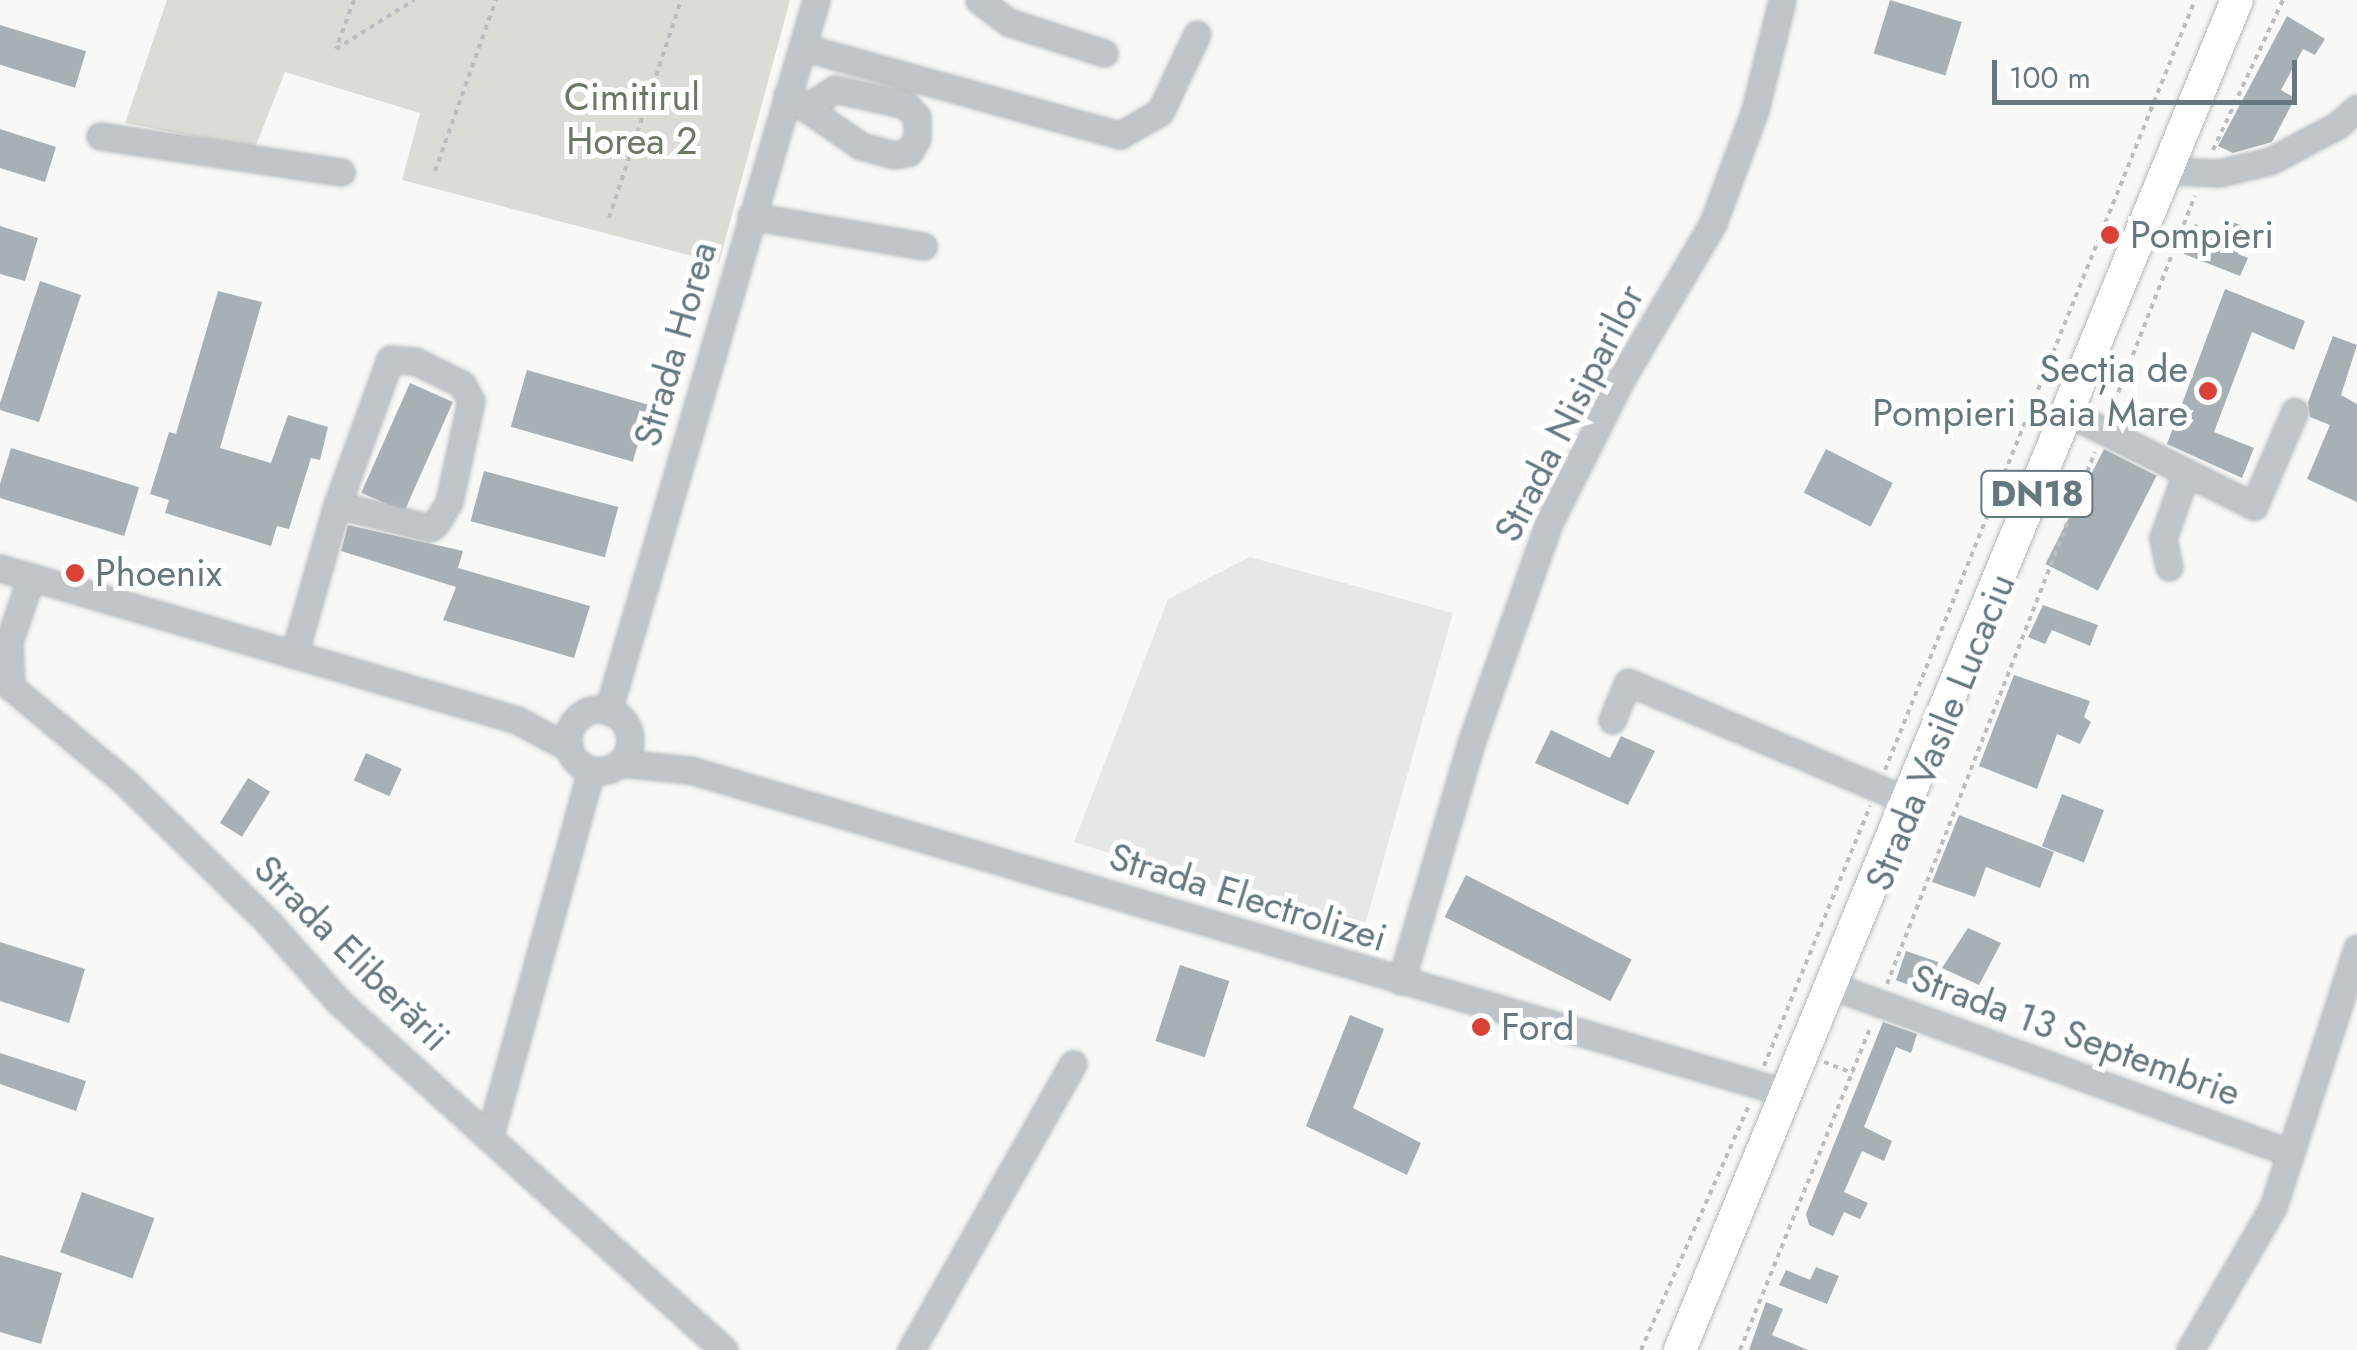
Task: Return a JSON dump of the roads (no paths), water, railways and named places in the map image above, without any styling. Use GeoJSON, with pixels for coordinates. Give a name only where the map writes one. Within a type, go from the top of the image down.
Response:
{"type":"FeatureCollection","features":[{"type":"Feature","properties":{"kind":"main road","name":"Strada Vasile Lucaciu"},"geometry":{"type":"LineString","coordinates":[[1680,1350],[1786,1093],[1835,987],[2237,0]]}},
{"type":"Feature","properties":{"kind":"street","name":"Strada Horea"},"geometry":{"type":"LineString","coordinates":[[608,710],[751,216],[797,102],[802,48],[816,0]]}},
{"type":"Feature","properties":{"kind":"street"},"geometry":{"type":"LineString","coordinates":[[979,0],[1008,22],[1104,53]]}},
{"type":"Feature","properties":{"kind":"street","name":"Strada Nisiparilor"},"geometry":{"type":"LineString","coordinates":[[1401,982],[1471,744],[1548,525],[1622,376],[1713,223],[1756,110],[1782,0]]}},
{"type":"Feature","properties":{"kind":"street"},"geometry":{"type":"LineString","coordinates":[[802,48],[1120,135],[1160,112],[1197,34]]}},
{"type":"Feature","properties":{"kind":"street"},"geometry":{"type":"LineString","coordinates":[[2168,171],[2248,168],[2294,151],[2357,108]]}},
{"type":"Feature","properties":{"kind":"street"},"geometry":{"type":"LineString","coordinates":[[100,136],[341,172]]}},
{"type":"Feature","properties":{"kind":"street"},"geometry":{"type":"LineString","coordinates":[[751,216],[923,246]]}},
{"type":"Feature","properties":{"kind":"street"},"geometry":{"type":"LineString","coordinates":[[294,654],[337,505],[390,359],[415,361],[462,384],[471,401],[449,502],[435,524],[430,528],[337,505]]}},
{"type":"Feature","properties":{"kind":"street"},"geometry":{"type":"LineString","coordinates":[[2070,414],[2254,506],[2295,410]]}},
{"type":"Feature","properties":{"kind":"street"},"geometry":{"type":"LineString","coordinates":[[2169,567],[2164,538],[2186,473]]}},
{"type":"Feature","properties":{"kind":"street"},"geometry":{"type":"LineString","coordinates":[[0,568],[517,720],[569,748],[591,770]]}},
{"type":"Feature","properties":{"kind":"street","name":"Strada Eliberării"},"geometry":{"type":"LineString","coordinates":[[31,578],[9,642],[11,688],[125,782],[268,922],[339,1002],[724,1350]]}},
{"type":"Feature","properties":{"kind":"street"},"geometry":{"type":"LineString","coordinates":[[1612,720],[1628,682],[1911,802]]}},
{"type":"Feature","properties":{"kind":"street"},"geometry":{"type":"LineString","coordinates":[[517,720],[577,719],[608,710],[630,736],[620,763],[591,770]]}},
{"type":"Feature","properties":{"kind":"street"},"geometry":{"type":"LineString","coordinates":[[569,748],[577,719]]}},
{"type":"Feature","properties":{"kind":"street","name":"Strada Electrolizei"},"geometry":{"type":"LineString","coordinates":[[630,736],[690,770]]}},
{"type":"Feature","properties":{"kind":"street","name":"Strada Electrolizei"},"geometry":{"type":"LineString","coordinates":[[620,763],[690,770],[1786,1093]]}},
{"type":"Feature","properties":{"kind":"street"},"geometry":{"type":"LineString","coordinates":[[490,1135],[591,770]]}},
{"type":"Feature","properties":{"kind":"street"},"geometry":{"type":"LineString","coordinates":[[2190,1350],[2242,1269],[2292,1153],[2357,948]]}},
{"type":"Feature","properties":{"kind":"street","name":"Strada 13 Septembrie"},"geometry":{"type":"LineString","coordinates":[[1835,987],[2292,1153]]}},
{"type":"Feature","properties":{"kind":"street"},"geometry":{"type":"LineString","coordinates":[[912,1350],[1074,1064]]}},
{"type":"Feature","properties":{"kind":"place","name":"Pompieri"},"geometry":{"type":"Point","coordinates":[2110,235]}},
{"type":"Feature","properties":{"kind":"place","name":"Secția de Pompieri Baia Mare"},"geometry":{"type":"Point","coordinates":[2208,391]}},
{"type":"Feature","properties":{"kind":"place","name":"Phoenix"},"geometry":{"type":"Point","coordinates":[75,573]}},
{"type":"Feature","properties":{"kind":"place","name":"Ford"},"geometry":{"type":"Point","coordinates":[1481,1027]}},
{"type":"Feature","properties":{"kind":"park label","name":"Cimitirul Horea 2"},"geometry":{"type":"Point","coordinates":[632,118]}}]}
